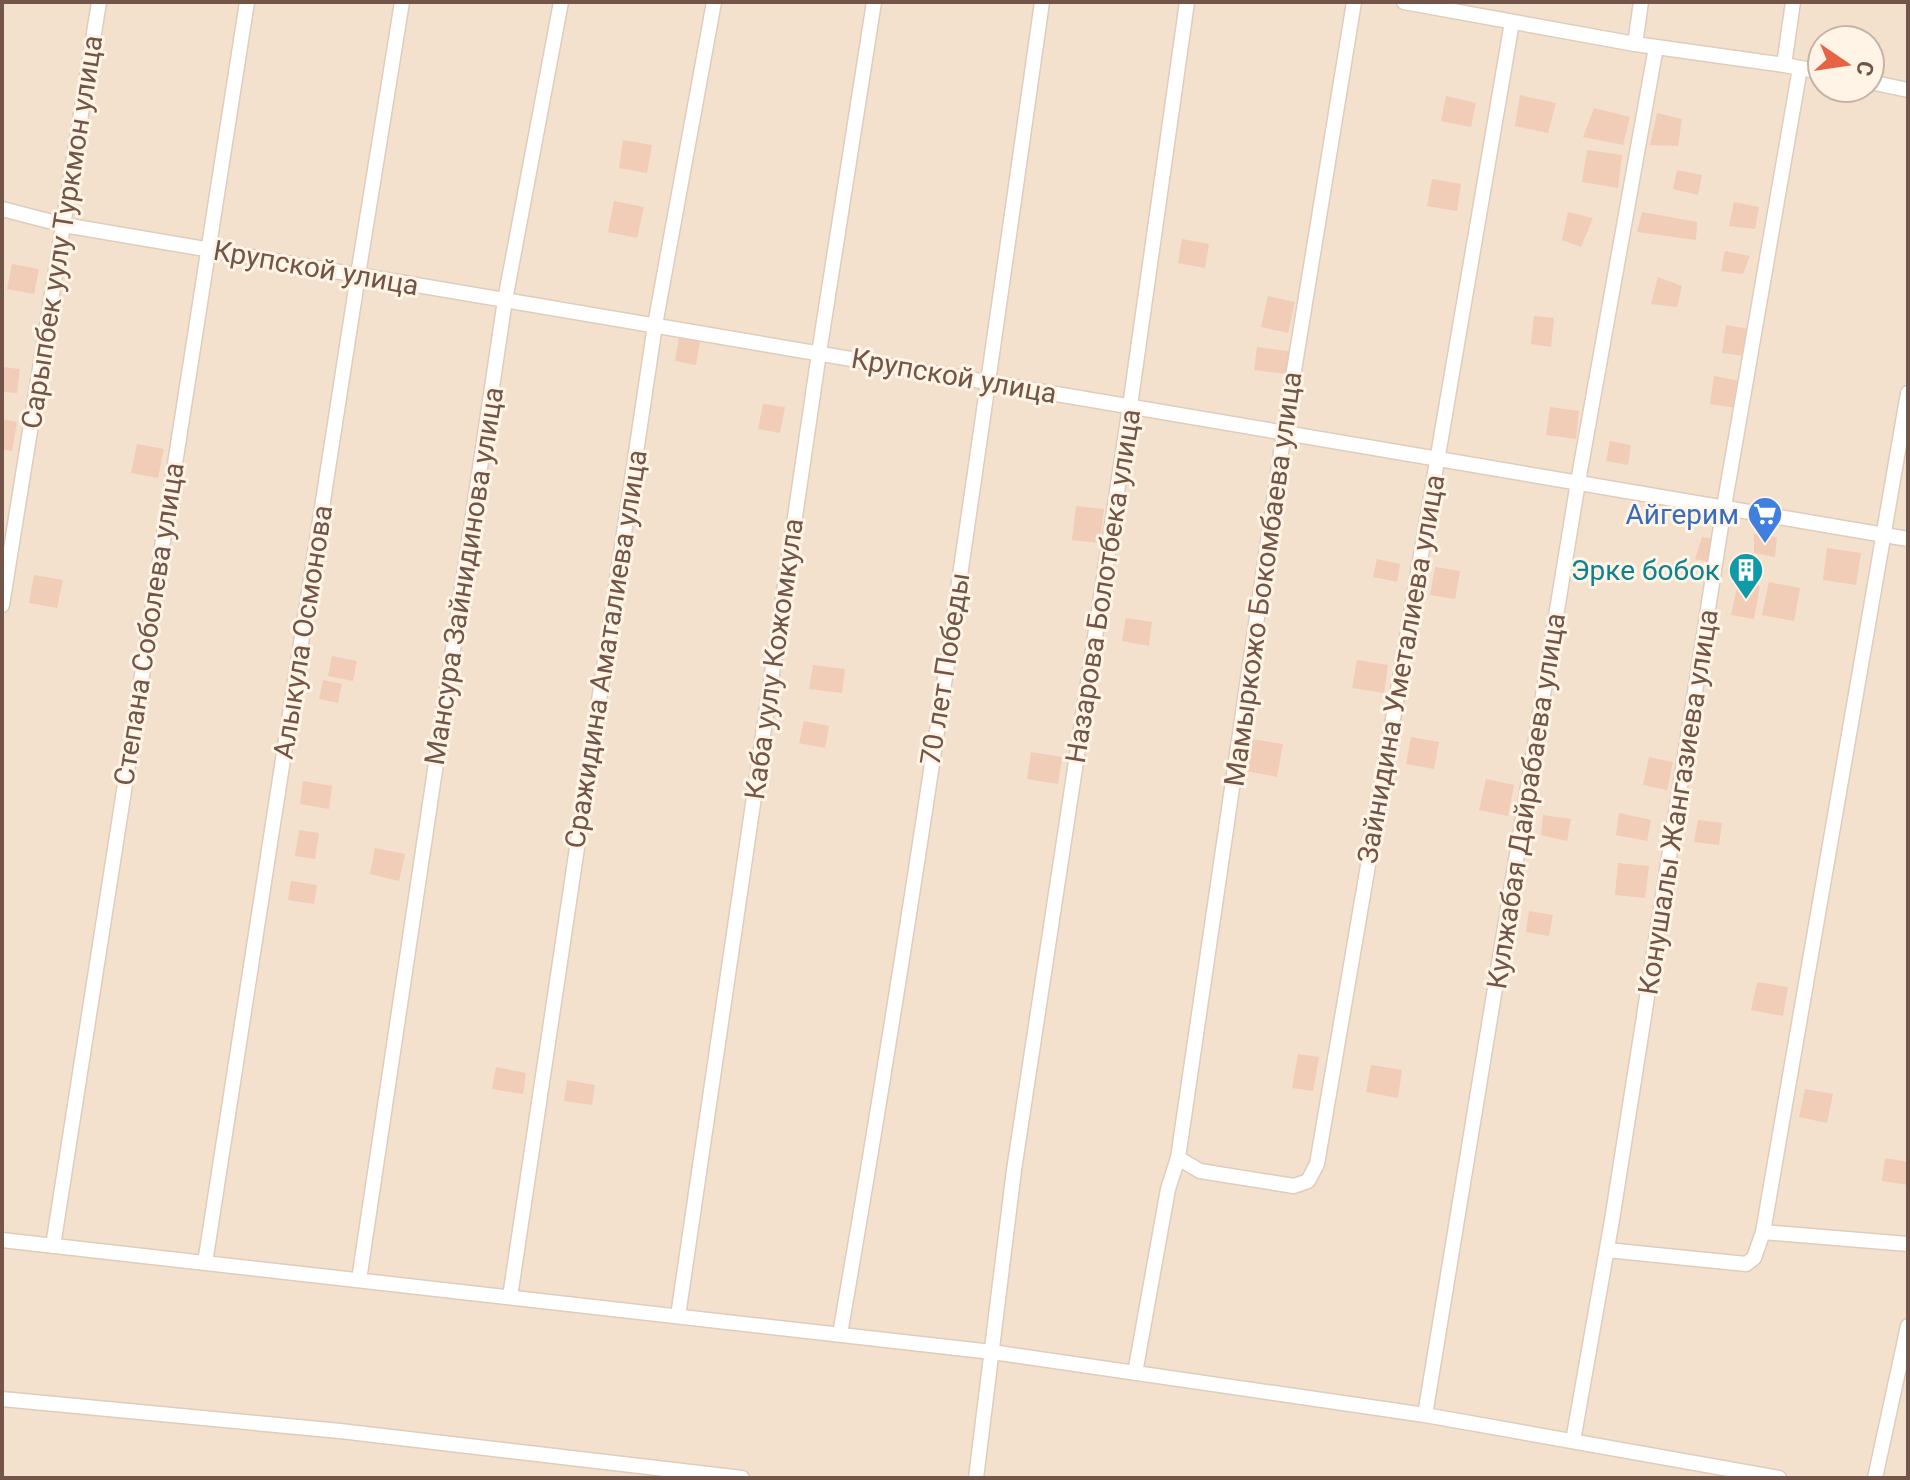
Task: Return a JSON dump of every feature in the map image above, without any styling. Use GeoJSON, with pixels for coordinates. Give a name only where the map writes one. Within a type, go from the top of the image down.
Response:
{"type":"FeatureCollection","features":[{"type":"Feature","properties":{"kind":"street","name":"Сарыпбек уулу Туркмон улица"},"geometry":{"type":"LineString","coordinates":[[2,605],[99,2]]}},
{"type":"Feature","properties":{"kind":"street","name":"Степана Соболева улица"},"geometry":{"type":"LineString","coordinates":[[53,1246],[247,2]]}},
{"type":"Feature","properties":{"kind":"street","name":"Алыкула Осмонова"},"geometry":{"type":"LineString","coordinates":[[205,1263],[402,2]]}},
{"type":"Feature","properties":{"kind":"street","name":"Мансура Зайнидинова улица"},"geometry":{"type":"LineString","coordinates":[[359,1280],[505,300],[561,2]]}},
{"type":"Feature","properties":{"kind":"street","name":"Сражидина Аматалиева улица"},"geometry":{"type":"LineString","coordinates":[[510,1297],[655,325],[714,2]]}},
{"type":"Feature","properties":{"kind":"street","name":"Каба уулу Кожомкула"},"geometry":{"type":"LineString","coordinates":[[678,1316],[819,353],[874,2]]}},
{"type":"Feature","properties":{"kind":"street","name":"70 лет Победы"},"geometry":{"type":"LineString","coordinates":[[840,1334],[874,1138],[989,382],[1042,2]]}},
{"type":"Feature","properties":{"kind":"street","name":"Назарова Болотбека улица"},"geometry":{"type":"LineString","coordinates":[[976,1478],[1014,1170],[1130,406],[1187,2]]}},
{"type":"Feature","properties":{"kind":"street","name":"Мамыркожо Бокомбаева улица"},"geometry":{"type":"LineString","coordinates":[[1135,1373],[1168,1189],[1178,1158],[1284,432],[1354,2]]}},
{"type":"Feature","properties":{"kind":"street"},"geometry":{"type":"LineString","coordinates":[[1404,2],[1488,10],[1512,22],[1806,69]]}},
{"type":"Feature","properties":{"kind":"street"},"geometry":{"type":"LineString","coordinates":[[1635,44],[1641,2]]}},
{"type":"Feature","properties":{"kind":"street"},"geometry":{"type":"LineString","coordinates":[[1784,65],[1793,2]]}},
{"type":"Feature","properties":{"kind":"street","name":"Зайнидина Уметалиева улица"},"geometry":{"type":"LineString","coordinates":[[1178,1158],[1200,1171],[1294,1186],[1308,1181],[1317,1164],[1512,22]]}},
{"type":"Feature","properties":{"kind":"street","name":"Кулжабая Дайрабаева улица"},"geometry":{"type":"LineString","coordinates":[[1425,1415],[1578,482],[1656,47]]}},
{"type":"Feature","properties":{"kind":"street","name":"Конушалы Жангазиева улица"},"geometry":{"type":"LineString","coordinates":[[1573,1441],[1607,1250],[1724,507],[1800,68]]}},
{"type":"Feature","properties":{"kind":"street"},"geometry":{"type":"LineString","coordinates":[[1886,85],[1908,90]]}},
{"type":"Feature","properties":{"kind":"street","name":"Крупской улица"},"geometry":{"type":"LineString","coordinates":[[2,209],[64,225],[1908,539]]}},
{"type":"Feature","properties":{"kind":"street"},"geometry":{"type":"LineString","coordinates":[[1607,1250],[1746,1264],[1754,1258],[1763,1232],[1908,393]]}},
{"type":"Feature","properties":{"kind":"street"},"geometry":{"type":"LineString","coordinates":[[1763,1232],[1908,1244]]}},
{"type":"Feature","properties":{"kind":"street"},"geometry":{"type":"LineString","coordinates":[[2,1240],[992,1352],[1425,1415],[1779,1478]]}},
{"type":"Feature","properties":{"kind":"street"},"geometry":{"type":"LineString","coordinates":[[1875,1478],[1908,1326]]}},
{"type":"Feature","properties":{"kind":"street"},"geometry":{"type":"LineString","coordinates":[[2,1399],[340,1431],[742,1478]]}},
{"type":"Feature","properties":{"kind":"shaded area"},"geometry":{"type":"Polygon","coordinates":[[[2,2],[1908,2],[1908,1478],[2,1478],[2,2]]]}},
{"type":"Feature","properties":{"kind":"building"},"geometry":{"type":"Polygon","coordinates":[[[1520,95],[1556,103],[1548,133],[1515,126],[1520,95]]]}},
{"type":"Feature","properties":{"kind":"building"},"geometry":{"type":"Polygon","coordinates":[[[1446,96],[1476,103],[1471,127],[1441,121],[1446,96]]]}},
{"type":"Feature","properties":{"kind":"building"},"geometry":{"type":"Polygon","coordinates":[[[1594,108],[1630,117],[1623,145],[1583,137],[1594,108]]]}},
{"type":"Feature","properties":{"kind":"building"},"geometry":{"type":"Polygon","coordinates":[[[1657,113],[1682,119],[1678,146],[1650,145],[1657,113]]]}},
{"type":"Feature","properties":{"kind":"building"},"geometry":{"type":"Polygon","coordinates":[[[623,140],[652,145],[647,173],[619,168],[623,140]]]}},
{"type":"Feature","properties":{"kind":"building"},"geometry":{"type":"Polygon","coordinates":[[[1587,150],[1622,155],[1618,188],[1582,182],[1587,150]]]}},
{"type":"Feature","properties":{"kind":"building"},"geometry":{"type":"Polygon","coordinates":[[[1677,170],[1702,175],[1698,195],[1673,189],[1677,170]]]}},
{"type":"Feature","properties":{"kind":"building"},"geometry":{"type":"Polygon","coordinates":[[[1432,179],[1461,184],[1457,211],[1427,206],[1432,179]]]}},
{"type":"Feature","properties":{"kind":"building"},"geometry":{"type":"Polygon","coordinates":[[[614,201],[644,207],[637,238],[608,232],[614,201]]]}},
{"type":"Feature","properties":{"kind":"building"},"geometry":{"type":"Polygon","coordinates":[[[1734,202],[1759,207],[1755,229],[1729,226],[1734,202]]]}},
{"type":"Feature","properties":{"kind":"building"},"geometry":{"type":"Polygon","coordinates":[[[1568,212],[1593,218],[1581,247],[1562,240],[1568,212]]]}},
{"type":"Feature","properties":{"kind":"building"},"geometry":{"type":"Polygon","coordinates":[[[1642,212],[1697,222],[1696,240],[1637,232],[1642,212]]]}},
{"type":"Feature","properties":{"kind":"building"},"geometry":{"type":"Polygon","coordinates":[[[1182,239],[1209,244],[1205,268],[1178,263],[1182,239]]]}},
{"type":"Feature","properties":{"kind":"building"},"geometry":{"type":"Polygon","coordinates":[[[1725,251],[1750,256],[1743,274],[1721,271],[1725,251]]]}},
{"type":"Feature","properties":{"kind":"building"},"geometry":{"type":"Polygon","coordinates":[[[12,264],[39,269],[34,294],[7,289],[12,264]]]}},
{"type":"Feature","properties":{"kind":"building"},"geometry":{"type":"Polygon","coordinates":[[[1658,277],[1682,286],[1677,307],[1651,304],[1658,277]]]}},
{"type":"Feature","properties":{"kind":"building"},"geometry":{"type":"Polygon","coordinates":[[[1268,296],[1295,302],[1288,333],[1261,327],[1268,296]]]}},
{"type":"Feature","properties":{"kind":"building"},"geometry":{"type":"Polygon","coordinates":[[[1534,316],[1554,318],[1551,347],[1531,344],[1534,316]]]}},
{"type":"Feature","properties":{"kind":"building"},"geometry":{"type":"Polygon","coordinates":[[[1726,325],[1749,329],[1745,356],[1722,353],[1726,325]]]}},
{"type":"Feature","properties":{"kind":"building"},"geometry":{"type":"Polygon","coordinates":[[[679,337],[700,341],[696,365],[675,361],[679,337]]]}},
{"type":"Feature","properties":{"kind":"building"},"geometry":{"type":"Polygon","coordinates":[[[1257,347],[1289,351],[1286,374],[1254,370],[1257,347]]]}},
{"type":"Feature","properties":{"kind":"building"},"geometry":{"type":"Polygon","coordinates":[[[2,367],[20,369],[17,393],[2,392],[2,367]]]}},
{"type":"Feature","properties":{"kind":"building"},"geometry":{"type":"Polygon","coordinates":[[[1714,376],[1740,381],[1736,408],[1710,404],[1714,376]]]}},
{"type":"Feature","properties":{"kind":"building"},"geometry":{"type":"Polygon","coordinates":[[[763,404],[785,407],[780,433],[758,429],[763,404]]]}},
{"type":"Feature","properties":{"kind":"building"},"geometry":{"type":"Polygon","coordinates":[[[1550,407],[1579,411],[1576,439],[1546,435],[1550,407]]]}},
{"type":"Feature","properties":{"kind":"building"},"geometry":{"type":"Polygon","coordinates":[[[2,419],[17,422],[12,451],[2,449],[2,419]]]}},
{"type":"Feature","properties":{"kind":"building"},"geometry":{"type":"Polygon","coordinates":[[[1610,441],[1631,445],[1628,465],[1606,461],[1610,441]]]}},
{"type":"Feature","properties":{"kind":"building"},"geometry":{"type":"Polygon","coordinates":[[[137,444],[164,449],[158,478],[131,473],[137,444]]]}},
{"type":"Feature","properties":{"kind":"building"},"geometry":{"type":"Polygon","coordinates":[[[1076,506],[1104,509],[1100,543],[1072,540],[1076,506]]]}},
{"type":"Feature","properties":{"kind":"building","name":"Айгерим"},"geometry":{"type":"Polygon","coordinates":[[[1754,534],[1777,537],[1775,557],[1754,553],[1754,534]]]}},
{"type":"Feature","properties":{"kind":"building"},"geometry":{"type":"Polygon","coordinates":[[[1702,537],[1719,540],[1712,563],[1695,559],[1702,537]]]}},
{"type":"Feature","properties":{"kind":"building"},"geometry":{"type":"Polygon","coordinates":[[[1827,548],[1861,553],[1856,585],[1823,580],[1827,548]]]}},
{"type":"Feature","properties":{"kind":"building"},"geometry":{"type":"Polygon","coordinates":[[[1377,559],[1400,564],[1397,582],[1373,577],[1377,559]]]}},
{"type":"Feature","properties":{"kind":"building"},"geometry":{"type":"Polygon","coordinates":[[[1435,567],[1460,571],[1455,599],[1430,595],[1435,567]]]}},
{"type":"Feature","properties":{"kind":"building"},"geometry":{"type":"Polygon","coordinates":[[[34,575],[63,580],[57,608],[29,603],[34,575]]]}},
{"type":"Feature","properties":{"kind":"building"},"geometry":{"type":"Polygon","coordinates":[[[1769,582],[1800,588],[1794,621],[1762,615],[1769,582]]]}},
{"type":"Feature","properties":{"kind":"building","name":"Эрке бобок"},"geometry":{"type":"Polygon","coordinates":[[[1738,583],[1760,586],[1754,619],[1731,615],[1738,583]]]}},
{"type":"Feature","properties":{"kind":"building"},"geometry":{"type":"Polygon","coordinates":[[[1126,618],[1152,622],[1149,646],[1122,641],[1126,618]]]}},
{"type":"Feature","properties":{"kind":"building"},"geometry":{"type":"Polygon","coordinates":[[[332,656],[357,661],[353,681],[328,676],[332,656]]]}},
{"type":"Feature","properties":{"kind":"building"},"geometry":{"type":"Polygon","coordinates":[[[1357,660],[1388,665],[1384,693],[1352,688],[1357,660]]]}},
{"type":"Feature","properties":{"kind":"building"},"geometry":{"type":"Polygon","coordinates":[[[813,665],[845,669],[842,693],[809,689],[813,665]]]}},
{"type":"Feature","properties":{"kind":"building"},"geometry":{"type":"Polygon","coordinates":[[[323,680],[342,684],[338,703],[319,699],[323,680]]]}},
{"type":"Feature","properties":{"kind":"building"},"geometry":{"type":"Polygon","coordinates":[[[804,721],[829,726],[825,748],[799,743],[804,721]]]}},
{"type":"Feature","properties":{"kind":"building"},"geometry":{"type":"Polygon","coordinates":[[[1411,737],[1439,742],[1434,769],[1406,764],[1411,737]]]}},
{"type":"Feature","properties":{"kind":"building"},"geometry":{"type":"Polygon","coordinates":[[[1252,739],[1283,744],[1277,777],[1246,771],[1252,739]]]}},
{"type":"Feature","properties":{"kind":"building"},"geometry":{"type":"Polygon","coordinates":[[[1031,752],[1062,757],[1058,784],[1027,779],[1031,752]]]}},
{"type":"Feature","properties":{"kind":"building"},"geometry":{"type":"Polygon","coordinates":[[[1649,757],[1673,762],[1667,790],[1643,785],[1649,757]]]}},
{"type":"Feature","properties":{"kind":"building"},"geometry":{"type":"Polygon","coordinates":[[[1486,779],[1514,785],[1508,816],[1479,810],[1486,779]]]}},
{"type":"Feature","properties":{"kind":"building"},"geometry":{"type":"Polygon","coordinates":[[[303,781],[332,786],[329,809],[300,804],[303,781]]]}},
{"type":"Feature","properties":{"kind":"building"},"geometry":{"type":"Polygon","coordinates":[[[1619,813],[1651,820],[1647,841],[1616,835],[1619,813]]]}},
{"type":"Feature","properties":{"kind":"building"},"geometry":{"type":"Polygon","coordinates":[[[1543,815],[1571,819],[1567,841],[1541,835],[1543,815]]]}},
{"type":"Feature","properties":{"kind":"building"},"geometry":{"type":"Polygon","coordinates":[[[1698,820],[1722,823],[1719,845],[1694,842],[1698,820]]]}},
{"type":"Feature","properties":{"kind":"building"},"geometry":{"type":"Polygon","coordinates":[[[299,830],[319,833],[315,859],[295,856],[299,830]]]}},
{"type":"Feature","properties":{"kind":"building"},"geometry":{"type":"Polygon","coordinates":[[[375,848],[405,854],[399,881],[370,874],[375,848]]]}},
{"type":"Feature","properties":{"kind":"building"},"geometry":{"type":"Polygon","coordinates":[[[1618,863],[1649,866],[1645,898],[1615,895],[1618,863]]]}},
{"type":"Feature","properties":{"kind":"building"},"geometry":{"type":"Polygon","coordinates":[[[291,881],[317,885],[314,904],[288,900],[291,881]]]}},
{"type":"Feature","properties":{"kind":"building"},"geometry":{"type":"Polygon","coordinates":[[[1529,911],[1553,915],[1549,936],[1526,932],[1529,911]]]}},
{"type":"Feature","properties":{"kind":"building"},"geometry":{"type":"Polygon","coordinates":[[[1757,982],[1788,987],[1783,1016],[1751,1010],[1757,982]]]}},
{"type":"Feature","properties":{"kind":"building"},"geometry":{"type":"Polygon","coordinates":[[[1298,1054],[1319,1057],[1313,1091],[1292,1088],[1298,1054]]]}},
{"type":"Feature","properties":{"kind":"building"},"geometry":{"type":"Polygon","coordinates":[[[1371,1065],[1402,1070],[1398,1098],[1366,1092],[1371,1065]]]}},
{"type":"Feature","properties":{"kind":"building"},"geometry":{"type":"Polygon","coordinates":[[[496,1067],[526,1073],[523,1094],[492,1089],[496,1067]]]}},
{"type":"Feature","properties":{"kind":"building"},"geometry":{"type":"Polygon","coordinates":[[[567,1080],[595,1085],[592,1105],[564,1101],[567,1080]]]}},
{"type":"Feature","properties":{"kind":"building"},"geometry":{"type":"Polygon","coordinates":[[[1805,1089],[1833,1094],[1827,1123],[1799,1117],[1805,1089]]]}},
{"type":"Feature","properties":{"kind":"building"},"geometry":{"type":"Polygon","coordinates":[[[1885,1158],[1908,1162],[1908,1185],[1882,1181],[1885,1158]]]}},
{"type":"Feature","properties":{"kind":"place","name":"Айгерим"},"geometry":{"type":"Point","coordinates":[1765,545]}},
{"type":"Feature","properties":{"kind":"place","name":"Эрке бобок"},"geometry":{"type":"Point","coordinates":[1746,601]}}]}
